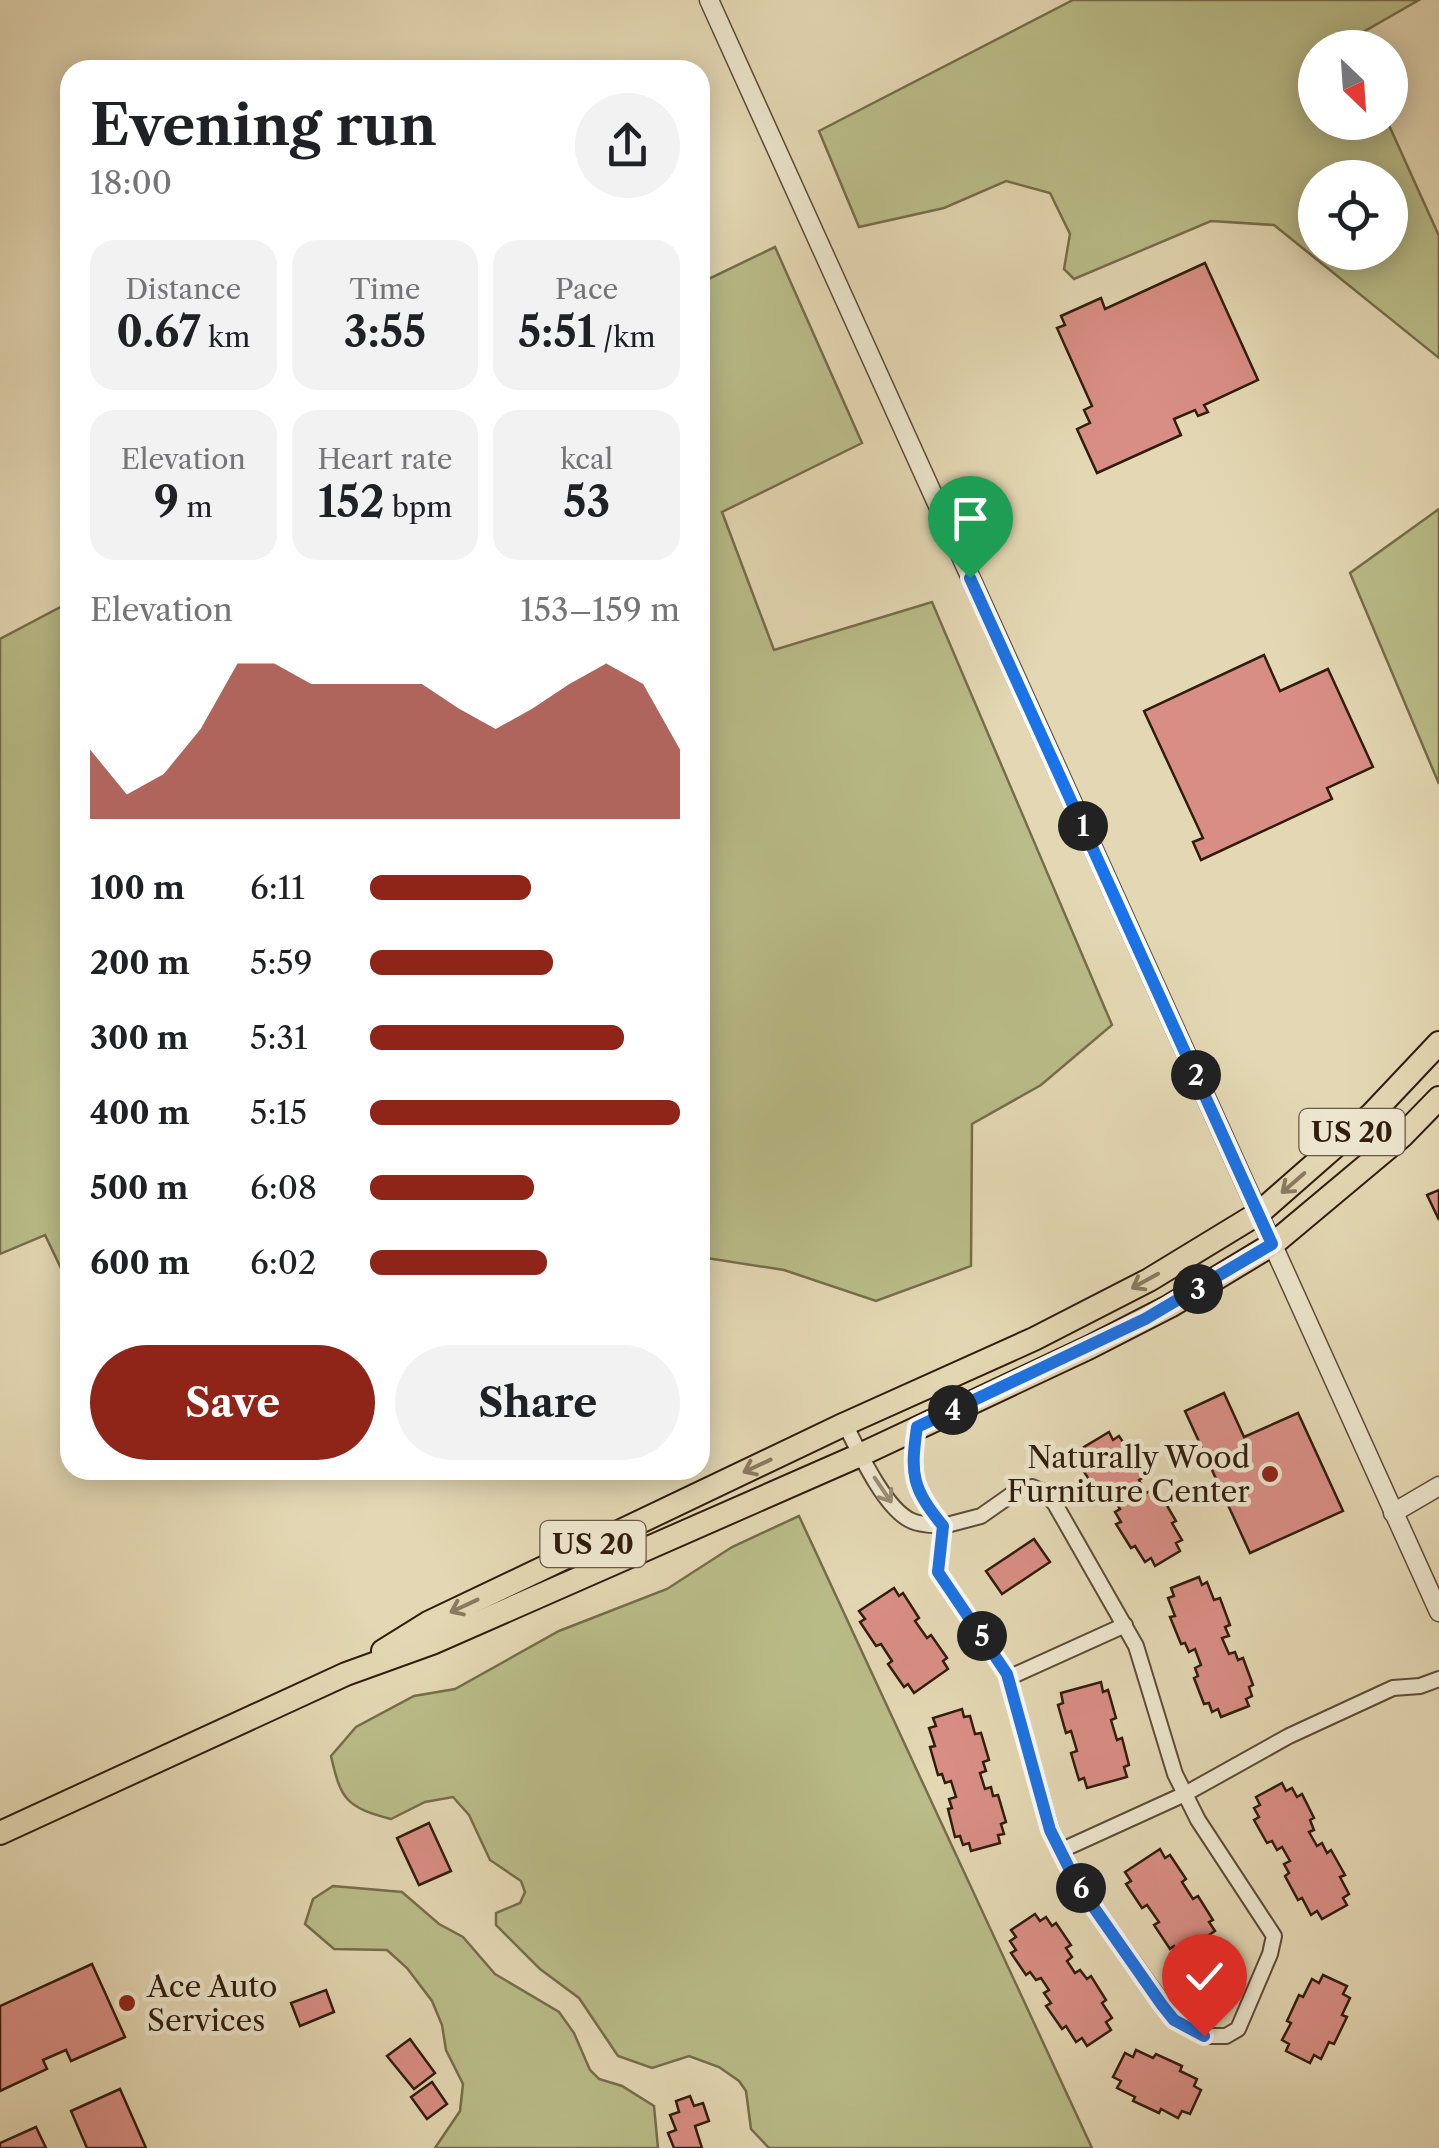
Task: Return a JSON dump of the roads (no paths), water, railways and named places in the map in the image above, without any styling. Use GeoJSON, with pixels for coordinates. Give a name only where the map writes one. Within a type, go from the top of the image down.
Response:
{"type":"FeatureCollection","features":[{"type":"Feature","properties":{"kind":"main road","name":"US 20"},"geometry":{"type":"LineString","coordinates":[[346,1674],[428,1622],[1034,1338],[1132,1288],[1259,1214],[1372,1114],[1439,1043]]}},
{"type":"Feature","properties":{"kind":"main road","name":"US 20"},"geometry":{"type":"LineString","coordinates":[[0,1833],[346,1674],[432,1644],[860,1455],[1104,1340],[1170,1306],[1272,1244],[1402,1136],[1439,1098]]}},
{"type":"Feature","properties":{"kind":"street"},"geometry":{"type":"LineString","coordinates":[[709,0],[1439,1612]]}},
{"type":"Feature","properties":{"kind":"street"},"geometry":{"type":"LineString","coordinates":[[845,1424],[896,1510],[912,1522],[943,1526],[981,1516],[1018,1490],[1032,1488],[1044,1492],[1055,1504],[1125,1626],[1148,1679],[1175,1774],[1198,1820],[1274,1936],[1238,2029],[1226,2036],[1204,2036],[1174,2020],[1076,1882],[1050,1830],[1008,1678],[938,1572],[943,1526],[914,1483],[911,1464],[917,1427]]}},
{"type":"Feature","properties":{"kind":"street"},"geometry":{"type":"LineString","coordinates":[[1393,1513],[1439,1486]]}},
{"type":"Feature","properties":{"kind":"street"},"geometry":{"type":"LineString","coordinates":[[1008,1678],[1125,1626]]}},
{"type":"Feature","properties":{"kind":"street"},"geometry":{"type":"LineString","coordinates":[[1062,1850],[1185,1794],[1289,1736],[1394,1688],[1420,1686],[1439,1678]]}},
{"type":"Feature","properties":{"kind":"place","name":"Naturally Wood Furniture Center"},"geometry":{"type":"Point","coordinates":[1270,1474]}},
{"type":"Feature","properties":{"kind":"place","name":"Ace Auto Services"},"geometry":{"type":"Point","coordinates":[127,2003]}}]}
